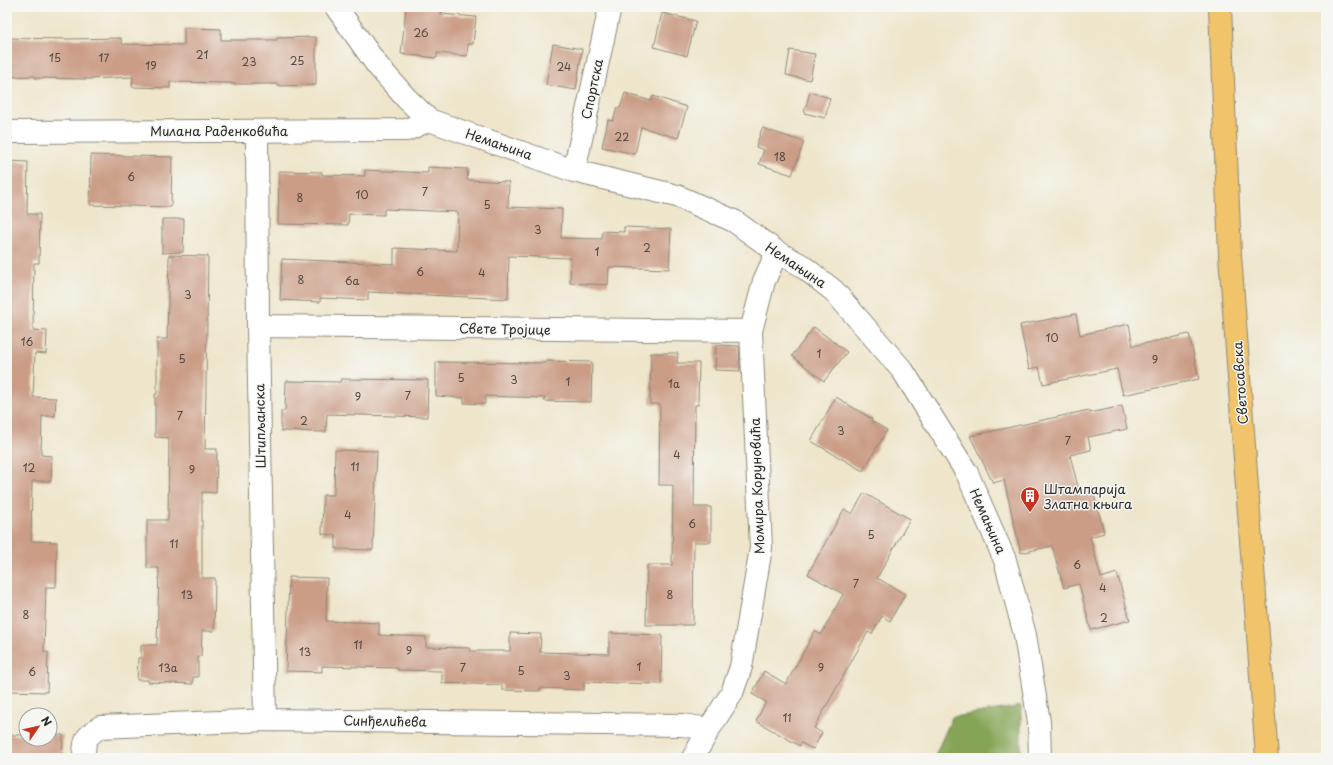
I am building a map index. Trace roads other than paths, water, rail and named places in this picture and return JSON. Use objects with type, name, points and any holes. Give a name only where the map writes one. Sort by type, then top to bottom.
[{"type":"main road","name":"Светосавска","points":[[1220,7],[1230,255],[1267,758]]},
{"type":"street","name":"Немањина","points":[[336,7],[377,65],[406,98],[429,120],[574,171],[677,196],[734,221],[777,252],[801,265],[834,291],[903,371],[967,473],[1005,560],[1024,635],[1039,722],[1040,758]]},
{"type":"street","name":"Спортска","points":[[574,171],[610,7]]},
{"type":"street","name":"Милана Раденковића","points":[[7,132],[257,132],[407,130],[429,120]]},
{"type":"street","name":"Штипљанска","points":[[257,132],[258,326],[265,720]]},
{"type":"street","name":"Момира Коруновића","points":[[693,758],[709,729],[732,693],[742,667],[761,548],[752,331],[764,281],[777,252]]},
{"type":"street","name":"Свете Тројице","points":[[258,326],[752,331]]},
{"type":"street","name":"Синђелићева","points":[[84,758],[84,743],[89,734],[100,727],[265,720],[682,725],[709,729]]},
{"type":"place","name":"Штампарија Златна књига","points":[[1030,513]]}]
